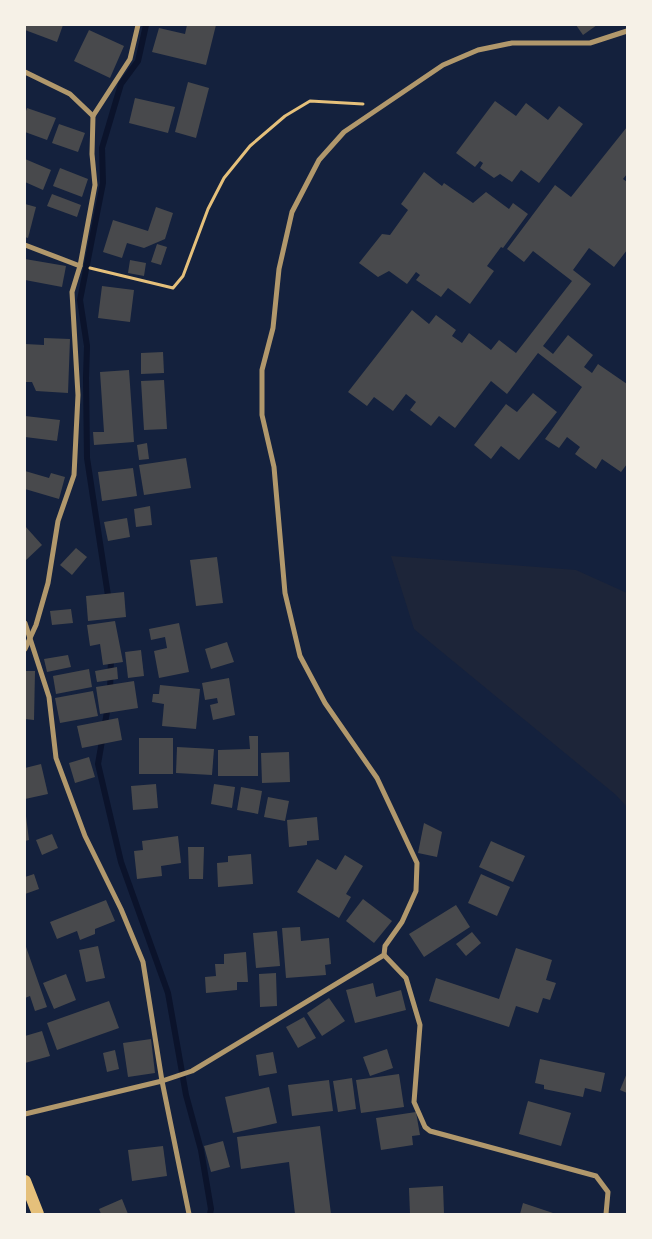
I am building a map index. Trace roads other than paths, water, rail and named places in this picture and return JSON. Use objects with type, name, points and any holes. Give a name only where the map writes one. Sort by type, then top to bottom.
[{"type":"main road","points":[[25,1181],[38,1214]]},
{"type":"street","points":[[25,649],[36,625],[48,583],[58,521],[74,475],[78,395],[72,292],[80,266],[94,185],[92,154],[93,116],[130,59],[138,25]]},
{"type":"street","points":[[384,955],[385,946],[402,922],[416,890],[416,863],[377,778],[325,704],[300,656],[285,593],[274,467],[262,415],[262,370],[273,328],[279,269],[292,212],[319,160],[344,132],[443,65],[478,50],[512,43],[590,43],[627,30]]},
{"type":"street","points":[[25,72],[70,94],[93,116]]},
{"type":"street","points":[[25,245],[80,266]]},
{"type":"street","points":[[25,623],[49,697],[56,758],[85,836],[121,908],[143,962],[162,1081],[189,1214]]},
{"type":"street","points":[[25,1114],[162,1081],[192,1070],[384,955]]},
{"type":"street","points":[[384,955],[406,978],[420,1025],[414,1102],[425,1127],[430,1131],[596,1176],[608,1192],[606,1214]]},
{"type":"waterway","points":[[109,602],[87,458],[87,346],[80,300],[103,183],[102,148],[121,84],[138,61],[146,25]]},
{"type":"waterway","points":[[110,692],[111,657]]},
{"type":"waterway","points":[[108,706],[98,764],[121,862],[168,993],[186,1095],[201,1150],[211,1209],[210,1214]]}]
